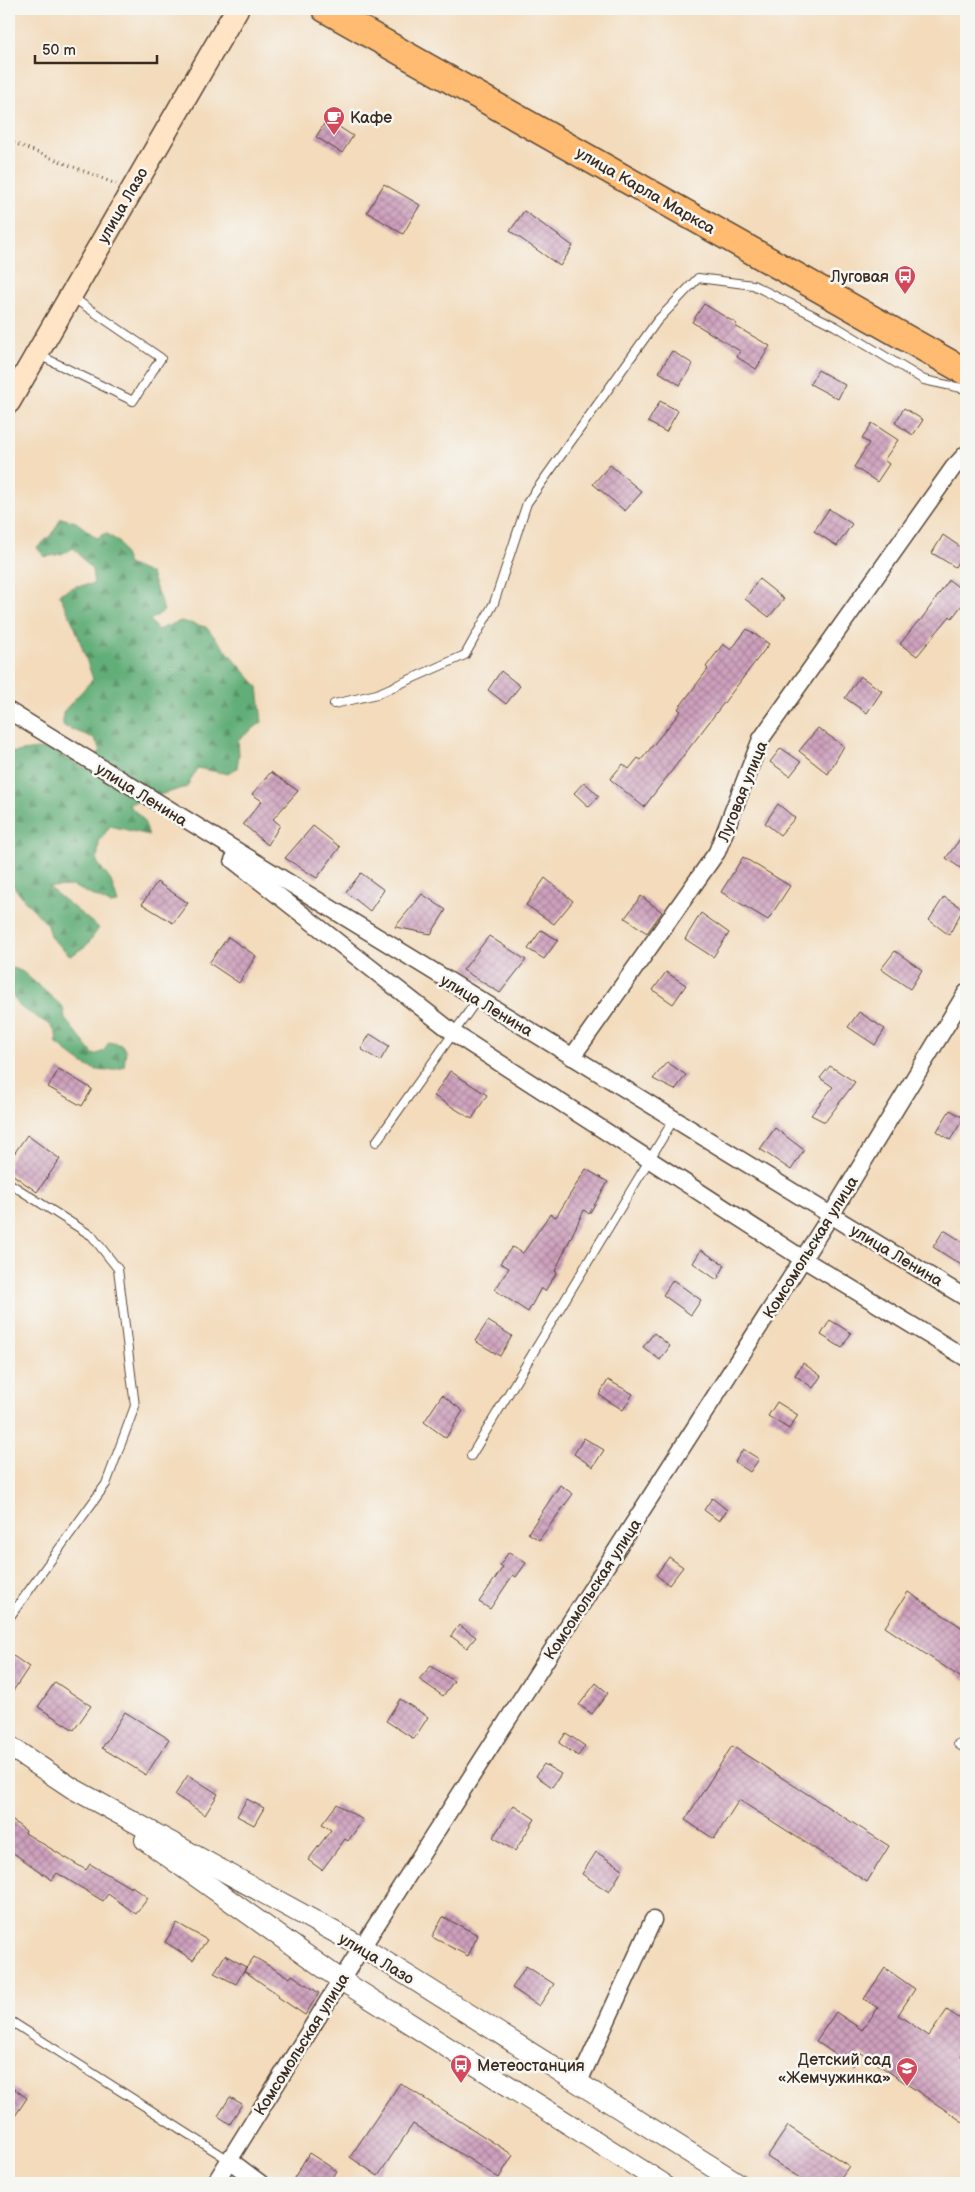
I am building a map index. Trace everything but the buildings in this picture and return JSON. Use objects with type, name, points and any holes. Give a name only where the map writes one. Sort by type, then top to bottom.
[{"type":"highway","name":"улица Карла Маркса","points":[[325,9],[966,372]]},
{"type":"main road","name":"улица Лазо","points":[[9,402],[35,353],[237,9]]},
{"type":"street","name":"Луговая улица","points":[[572,1057],[718,852],[762,739],[954,468],[966,454]]},
{"type":"street","name":"улица Ленина","points":[[9,711],[477,1000],[966,1298]]},
{"type":"street","points":[[169,811],[454,1034],[803,1259],[966,1358]]},
{"type":"street","name":"Комсомольская улица","points":[[215,2183],[340,1980],[831,1215],[966,993]]},
{"type":"street","name":"улица Лазо","points":[[9,1746],[72,1788],[362,1947],[738,2183]]},
{"type":"street","points":[[72,1788],[340,1980],[662,2183]]},
{"type":"street","points":[[578,2084],[653,1920]]},
{"type":"street","points":[[229,2160],[260,2183]]},
{"type":"lane","points":[[334,704],[378,694],[465,656],[494,603],[527,504],[657,321],[698,278],[753,284],[835,326],[924,380],[966,389]]},
{"type":"lane","points":[[35,353],[133,401],[161,358],[69,295]]},
{"type":"lane","points":[[376,1142],[477,1000]]},
{"type":"lane","points":[[471,1456],[674,1119]]},
{"type":"lane","points":[[9,1182],[92,1236],[118,1269],[135,1406],[106,1484],[9,1618]]},
{"type":"lane","points":[[958,1744],[966,1749]]},
{"type":"lane","points":[[9,2020],[229,2160]]},
{"type":"path","points":[[9,141],[131,190]]},
{"type":"green space","points":[[61,518],[76,522],[97,538],[106,533],[119,542],[128,564],[151,574],[164,611],[150,620],[157,630],[181,621],[206,627],[258,687],[262,722],[238,740],[237,768],[228,774],[197,768],[187,787],[128,804],[143,819],[149,835],[110,826],[99,842],[97,862],[111,881],[118,903],[110,904],[73,886],[48,887],[99,928],[87,945],[71,956],[51,938],[46,923],[20,895],[9,879],[9,753],[37,749],[54,751],[85,768],[101,750],[94,738],[63,726],[63,712],[93,679],[75,627],[59,594],[76,586],[94,584],[92,570],[74,548],[61,554],[45,557],[37,548],[53,533]]},
{"type":"green space","points":[[14,968],[23,972],[63,1007],[65,1019],[94,1055],[104,1051],[109,1042],[122,1045],[126,1051],[124,1066],[114,1070],[96,1070],[88,1067],[57,1044],[56,1033],[50,1025],[20,1007],[9,990],[9,970]]},
{"type":"place","name":"Кафе","points":[[334,136]]},
{"type":"place","name":"Луговая","points":[[905,295]]},
{"type":"place","name":"Метеостанция","points":[[461,2084]]},
{"type":"place","name":"Детский сад «Жемчужинка»","points":[[907,2087]]}]
